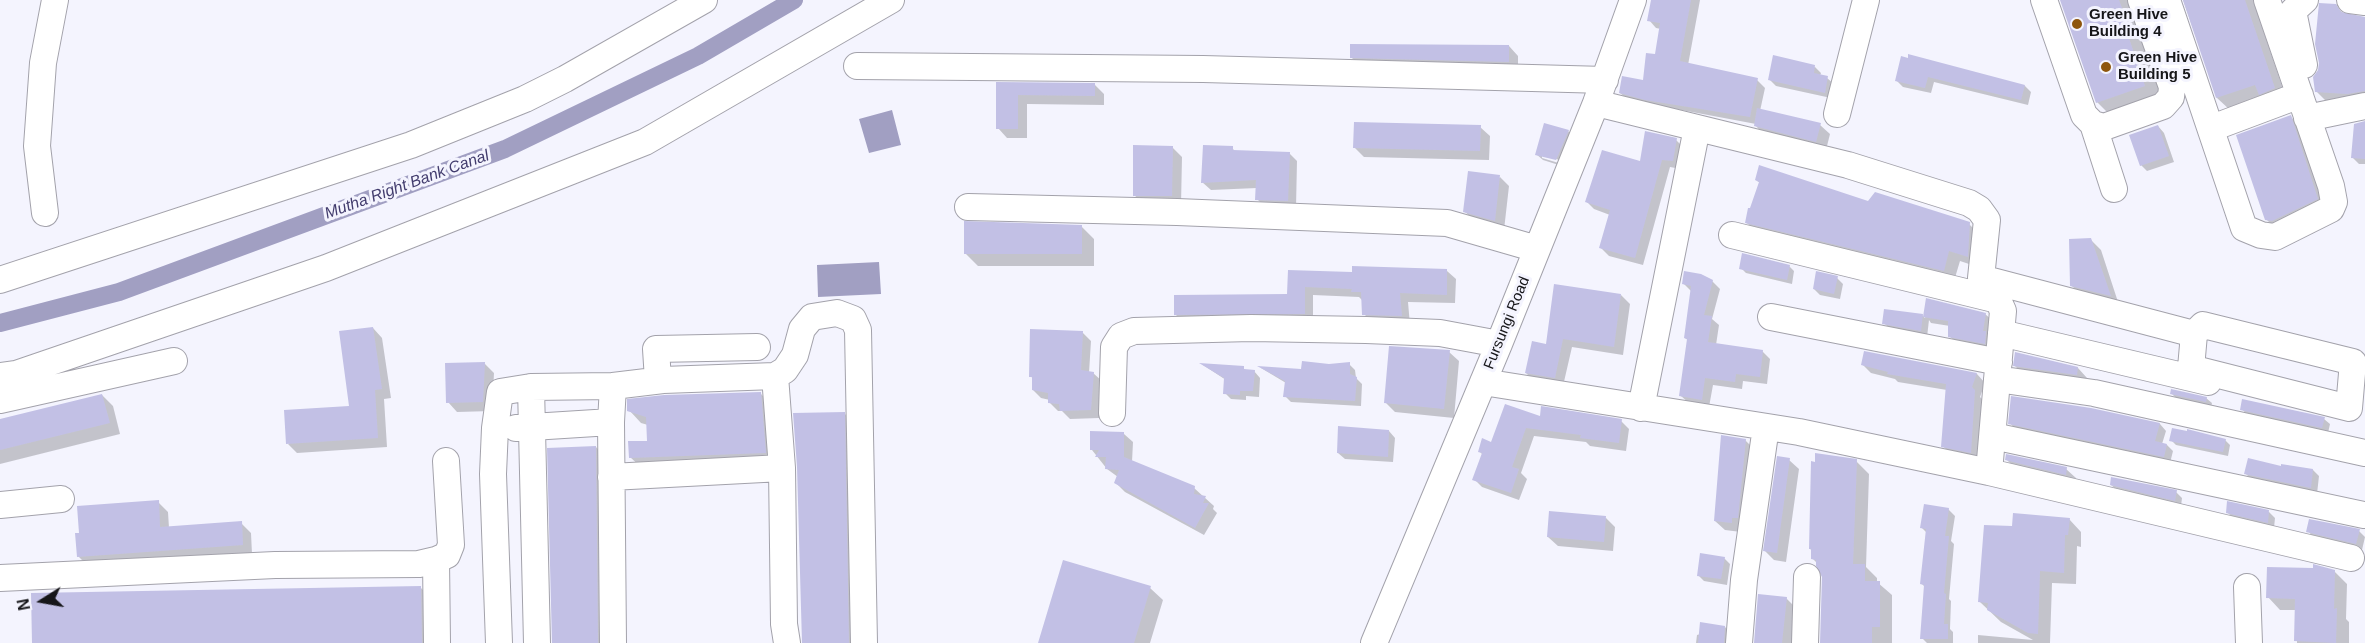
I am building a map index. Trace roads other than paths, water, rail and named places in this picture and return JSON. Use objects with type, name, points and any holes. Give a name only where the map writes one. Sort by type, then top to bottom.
[{"type":"street","points":[[45,213],[37,146],[43,63],[55,0]]},
{"type":"street","points":[[0,280],[411,145],[525,99],[565,79],[704,0]]},
{"type":"street","points":[[0,376],[16,374],[326,268],[645,142],[891,0]]},
{"type":"street","name":"Fursungi Road","points":[[1374,643],[1484,382],[1601,92],[1633,0]]},
{"type":"street","points":[[1837,114],[1866,0]]},
{"type":"street","points":[[2044,0],[2084,115],[2093,124],[2114,189]]},
{"type":"street","points":[[2093,124],[2104,127],[2163,106],[2171,97],[2172,87],[2141,0]]},
{"type":"street","points":[[2167,0],[2244,228],[2261,235],[2275,237],[2331,209],[2334,202],[2307,110],[2267,0]]},
{"type":"street","points":[[2306,0],[2293,11],[2307,110]]},
{"type":"street","points":[[2350,0],[2365,2]]},
{"type":"street","points":[[857,66],[1203,69],[1601,92],[1697,128],[1848,165],[1969,203],[1979,209],[1987,220],[1981,278],[2194,334]]},
{"type":"street","points":[[2211,128],[2307,110],[2365,106]]},
{"type":"street","points":[[1641,408],[1697,128]]},
{"type":"street","points":[[968,207],[1177,212],[1447,223],[1537,249]]},
{"type":"street","points":[[1732,235],[1998,300],[2003,311],[1989,472]]},
{"type":"street","points":[[499,643],[493,474],[495,428],[500,392],[531,387],[614,386],[658,380],[775,376],[785,370],[795,355],[802,329],[812,317],[837,313],[853,319],[858,330],[864,643]]},
{"type":"street","points":[[1771,317],[2094,393],[2365,453]]},
{"type":"street","points":[[2203,325],[2353,362],[2349,408],[2191,368],[2194,334],[2203,325]]},
{"type":"street","points":[[1112,413],[1114,348],[1121,336],[1134,331],[1251,328],[1366,330],[1440,333],[1499,344]]},
{"type":"street","points":[[2001,333],[2365,419]]},
{"type":"street","points":[[658,380],[656,349],[757,347]]},
{"type":"street","points":[[0,400],[174,361]]},
{"type":"street","points":[[775,376],[782,468],[784,624],[787,643]]},
{"type":"street","points":[[1484,382],[1766,427],[1989,472],[2351,558]]},
{"type":"street","points":[[613,643],[611,422],[614,386]]},
{"type":"street","points":[[531,387],[534,427],[537,643]]},
{"type":"street","points":[[495,428],[611,422]]},
{"type":"street","points":[[1739,643],[1744,580],[1766,427]]},
{"type":"street","points":[[1993,436],[2364,515]]},
{"type":"street","points":[[0,578],[275,565],[419,564],[436,560],[447,555],[451,545],[446,461]]},
{"type":"street","points":[[611,477],[782,468]]},
{"type":"street","points":[[0,505],[61,499]]},
{"type":"street","points":[[436,560],[437,643]]},
{"type":"street","points":[[1805,643],[1807,577]]},
{"type":"street","points":[[2247,587],[2249,643]]},
{"type":"water","points":[[892,110],[901,145],[869,153],[859,119]]},
{"type":"water","points":[[879,262],[881,294],[818,297],[817,265]]},
{"type":"waterway","name":"Mutha Right Bank Canal","points":[[0,323],[119,292],[505,149],[698,56],[794,0]]},
{"type":"place","name":"Green Hive Building 4","points":[[2077,24]]},
{"type":"place","name":"Green Hive Building 5","points":[[2106,67]]}]
